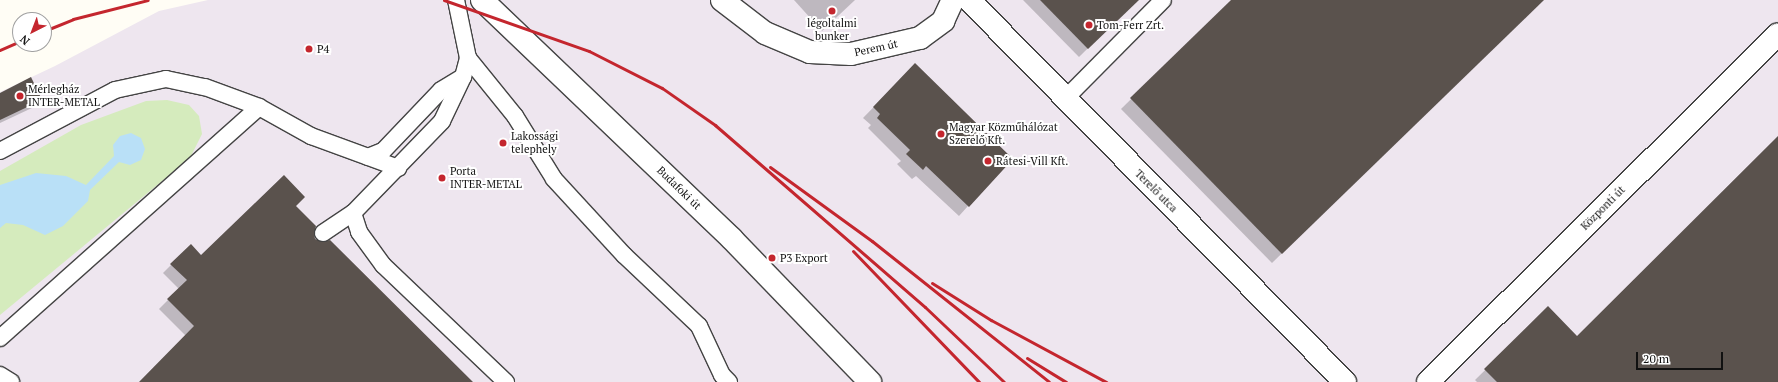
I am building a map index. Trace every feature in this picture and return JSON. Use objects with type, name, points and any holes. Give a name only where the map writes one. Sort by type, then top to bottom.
[{"type":"street","name":"Budafoki út","points":[[482,0],[732,239],[870,382]]},
{"type":"street","name":"Perem út","points":[[722,0],[765,33],[810,52],[851,54],[920,38],[943,20],[951,8],[953,0]]},
{"type":"street","name":"Terelő utca","points":[[968,0],[1345,382]]},
{"type":"street","name":"Központi út","points":[[1428,382],[1778,35]]},
{"type":"lane","points":[[323,233],[353,213],[442,121],[463,77],[468,58],[456,0]]},
{"type":"lane","points":[[1065,99],[1163,0]]},
{"type":"lane","points":[[468,58],[515,116],[554,179],[624,255],[699,326],[722,375],[729,382]]},
{"type":"lane","points":[[368,157],[383,151],[441,90],[463,77]]},
{"type":"lane","points":[[0,151],[115,90],[166,79],[205,87],[259,107],[311,136],[398,168]]},
{"type":"lane","points":[[0,338],[259,107]]},
{"type":"lane","points":[[353,213],[359,232],[384,265],[506,382]]},
{"type":"lane","points":[[0,375],[11,382]]},
{"type":"shaded area","points":[[208,0],[1778,0],[1778,382],[0,382],[0,92],[55,66],[159,11]]},
{"type":"green space","points":[[167,100],[189,105],[199,116],[202,134],[190,158],[0,315],[0,171],[81,125],[146,101]]},
{"type":"water","points":[[131,133],[141,138],[145,149],[141,160],[130,165],[119,162],[90,190],[88,201],[63,226],[45,235],[23,225],[6,223],[0,228],[0,185],[36,173],[66,176],[86,185],[114,156],[113,145],[120,136]]},
{"type":"building","name":"Tom-Ferr Zrt.","points":[[1040,0],[1139,0],[1088,49]]},
{"type":"building","points":[[1231,0],[1544,0],[1282,254],[1130,98]]},
{"type":"building","name":"Magyar Közműhálózat Szerelő Kft.","points":[[915,63],[1013,159],[969,207],[926,166],[923,170],[906,154],[910,150],[877,118],[880,114],[873,107]]},
{"type":"building","name":"Mérlegház INTER-METAL","points":[[31,77],[42,100],[0,120],[0,93]]},
{"type":"building","points":[[1778,136],[1778,382],[1497,382],[1484,369],[1548,306],[1577,336]]},
{"type":"building","points":[[284,175],[305,197],[296,206],[316,226],[314,233],[315,239],[323,242],[330,240],[473,382],[139,382],[194,326],[167,299],[187,280],[170,264],[191,244],[201,255]]},
{"type":"railway","points":[[52,28],[73,19],[148,0]]},
{"type":"railway","points":[[444,0],[589,51],[662,88],[715,125],[925,307],[1004,382]]},
{"type":"railway","points":[[0,50],[12,45]]},
{"type":"railway","points":[[770,167],[872,241],[1049,382]]},
{"type":"railway","points":[[853,251],[979,382]]},
{"type":"railway","points":[[932,283],[991,320],[1106,382]]},
{"type":"railway","points":[[1027,358],[1066,382]]},
{"type":"place","name":"légoltalmi bunker","points":[[832,11]]},
{"type":"place","name":"Tom-Ferr Zrt.","points":[[1089,25]]},
{"type":"place","name":"P4","points":[[309,49]]},
{"type":"place","name":"Mérlegház INTER-METAL","points":[[20,96]]},
{"type":"place","name":"Magyar Közműhálózat Szerelő Kft.","points":[[941,134]]},
{"type":"place","name":"Lakossági telephely","points":[[503,143]]},
{"type":"place","name":"Rátesi-Vill Kft.","points":[[988,161]]},
{"type":"place","name":"Porta INTER-METAL","points":[[442,178]]},
{"type":"place","name":"P3 Export","points":[[772,258]]}]
